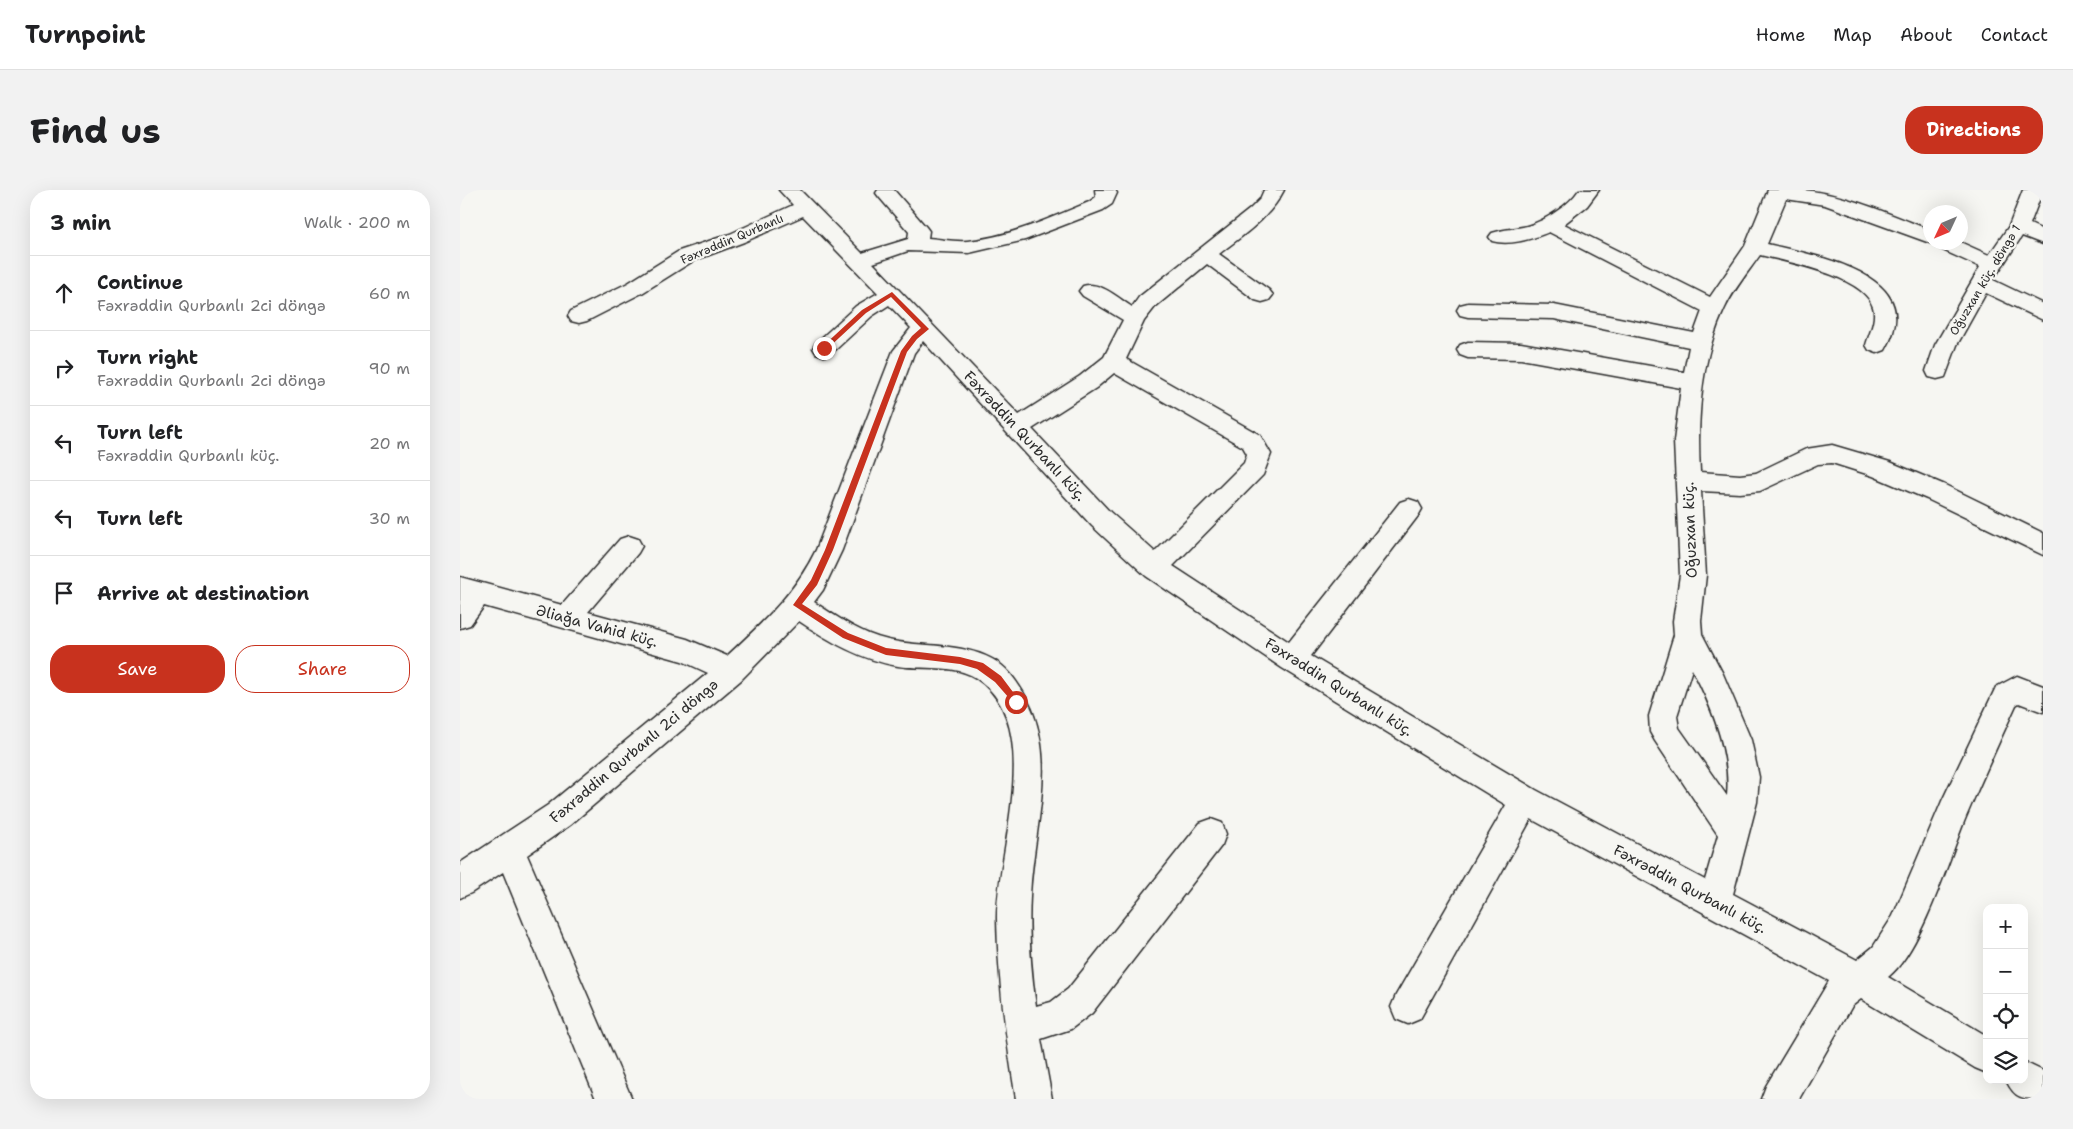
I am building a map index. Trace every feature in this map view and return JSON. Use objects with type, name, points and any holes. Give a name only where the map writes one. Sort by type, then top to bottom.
[{"type":"street","points":[[860,261],[896,247],[917,244],[950,248],[966,247],[1025,234],[1096,206],[1105,200],[1107,193],[1105,190]]},
{"type":"street","points":[[1018,427],[1088,382],[1113,362],[1135,318],[1147,302],[1257,213],[1268,202],[1274,190]]},
{"type":"street","points":[[1499,237],[1533,231],[1549,224],[1576,206],[1590,190]]},
{"type":"street","name":"Oğuzxan küç. döngə 1","points":[[1937,371],[1946,345],[1987,274],[2019,226],[2033,190]]},
{"type":"street","name":"Oğuzxan küç.","points":[[1715,903],[1742,802],[1744,777],[1736,740],[1709,674],[1688,635],[1687,621],[1694,575],[1686,441],[1693,382],[1701,342],[1714,308],[1755,247],[1779,191],[1830,195],[1864,211],[1923,234]]},
{"type":"street","points":[[886,193],[919,230],[917,244]]},
{"type":"street","name":"Fəxrəddin Qurbanlı küç.","points":[[797,198],[892,294],[1018,427],[1101,519],[1155,568],[1292,660],[1525,800],[1858,979],[1983,1054]]},
{"type":"street","name":"Fəxrəddin Qurbanlı","points":[[580,316],[635,288],[686,256],[737,238],[797,198]]},
{"type":"street","points":[[1549,224],[1714,308]]},
{"type":"street","points":[[2019,226],[2043,238]]},
{"type":"street","points":[[1755,247],[1849,274],[1864,283],[1881,297],[1885,309],[1877,345]]},
{"type":"street","points":[[1954,250],[2043,313]]},
{"type":"street","points":[[1206,254],[1262,295]]},
{"type":"street","points":[[1090,292],[1135,318]]},
{"type":"street","points":[[824,348],[864,311],[892,294]]},
{"type":"street","points":[[1468,310],[1554,312],[1701,342]]},
{"type":"street","name":"Fəxrəddin Qurbanlı 2ci döngə","points":[[460,882],[559,815],[731,670],[797,605],[814,582],[829,550],[904,351],[914,337],[925,329]]},
{"type":"street","points":[[1468,350],[1493,347],[1519,350],[1622,371],[1693,382]]},
{"type":"street","points":[[1113,362],[1252,441],[1259,454],[1254,468],[1155,568]]},
{"type":"street","points":[[1688,481],[1740,484],[1760,482],[1814,455],[1832,454],[1881,469],[1936,492],[2043,545]]},
{"type":"street","points":[[1292,660],[1409,509]]},
{"type":"street","points":[[567,618],[629,546]]},
{"type":"street","points":[[460,617],[469,591]]},
{"type":"street","name":"Əliağa Vahid küç.","points":[[469,591],[687,651],[731,670]]},
{"type":"street","points":[[797,605],[845,636],[886,652],[960,661],[980,666],[998,679],[1016,702],[1023,720],[1029,772],[1014,890],[1014,952],[1022,1027],[1034,1099]]},
{"type":"street","points":[[1688,635],[1663,716],[1665,732],[1734,832]]},
{"type":"street","points":[[1779,1099],[1840,994],[1885,959],[1905,928],[1953,811],[2006,696],[2017,689],[2043,699]]},
{"type":"street","points":[[1408,1007],[1525,800]]},
{"type":"street","points":[[1022,1027],[1059,1017],[1080,1001],[1211,834]]},
{"type":"street","points":[[509,849],[614,1099]]},
{"type":"street","points":[[2028,1083],[2043,1092]]},
{"type":"route","points":[[824,348],[847,324],[892,294],[925,329],[914,337],[904,351],[846,510],[814,582],[797,605],[845,636],[886,652],[960,661],[980,666],[998,679],[1016,702]]}]
